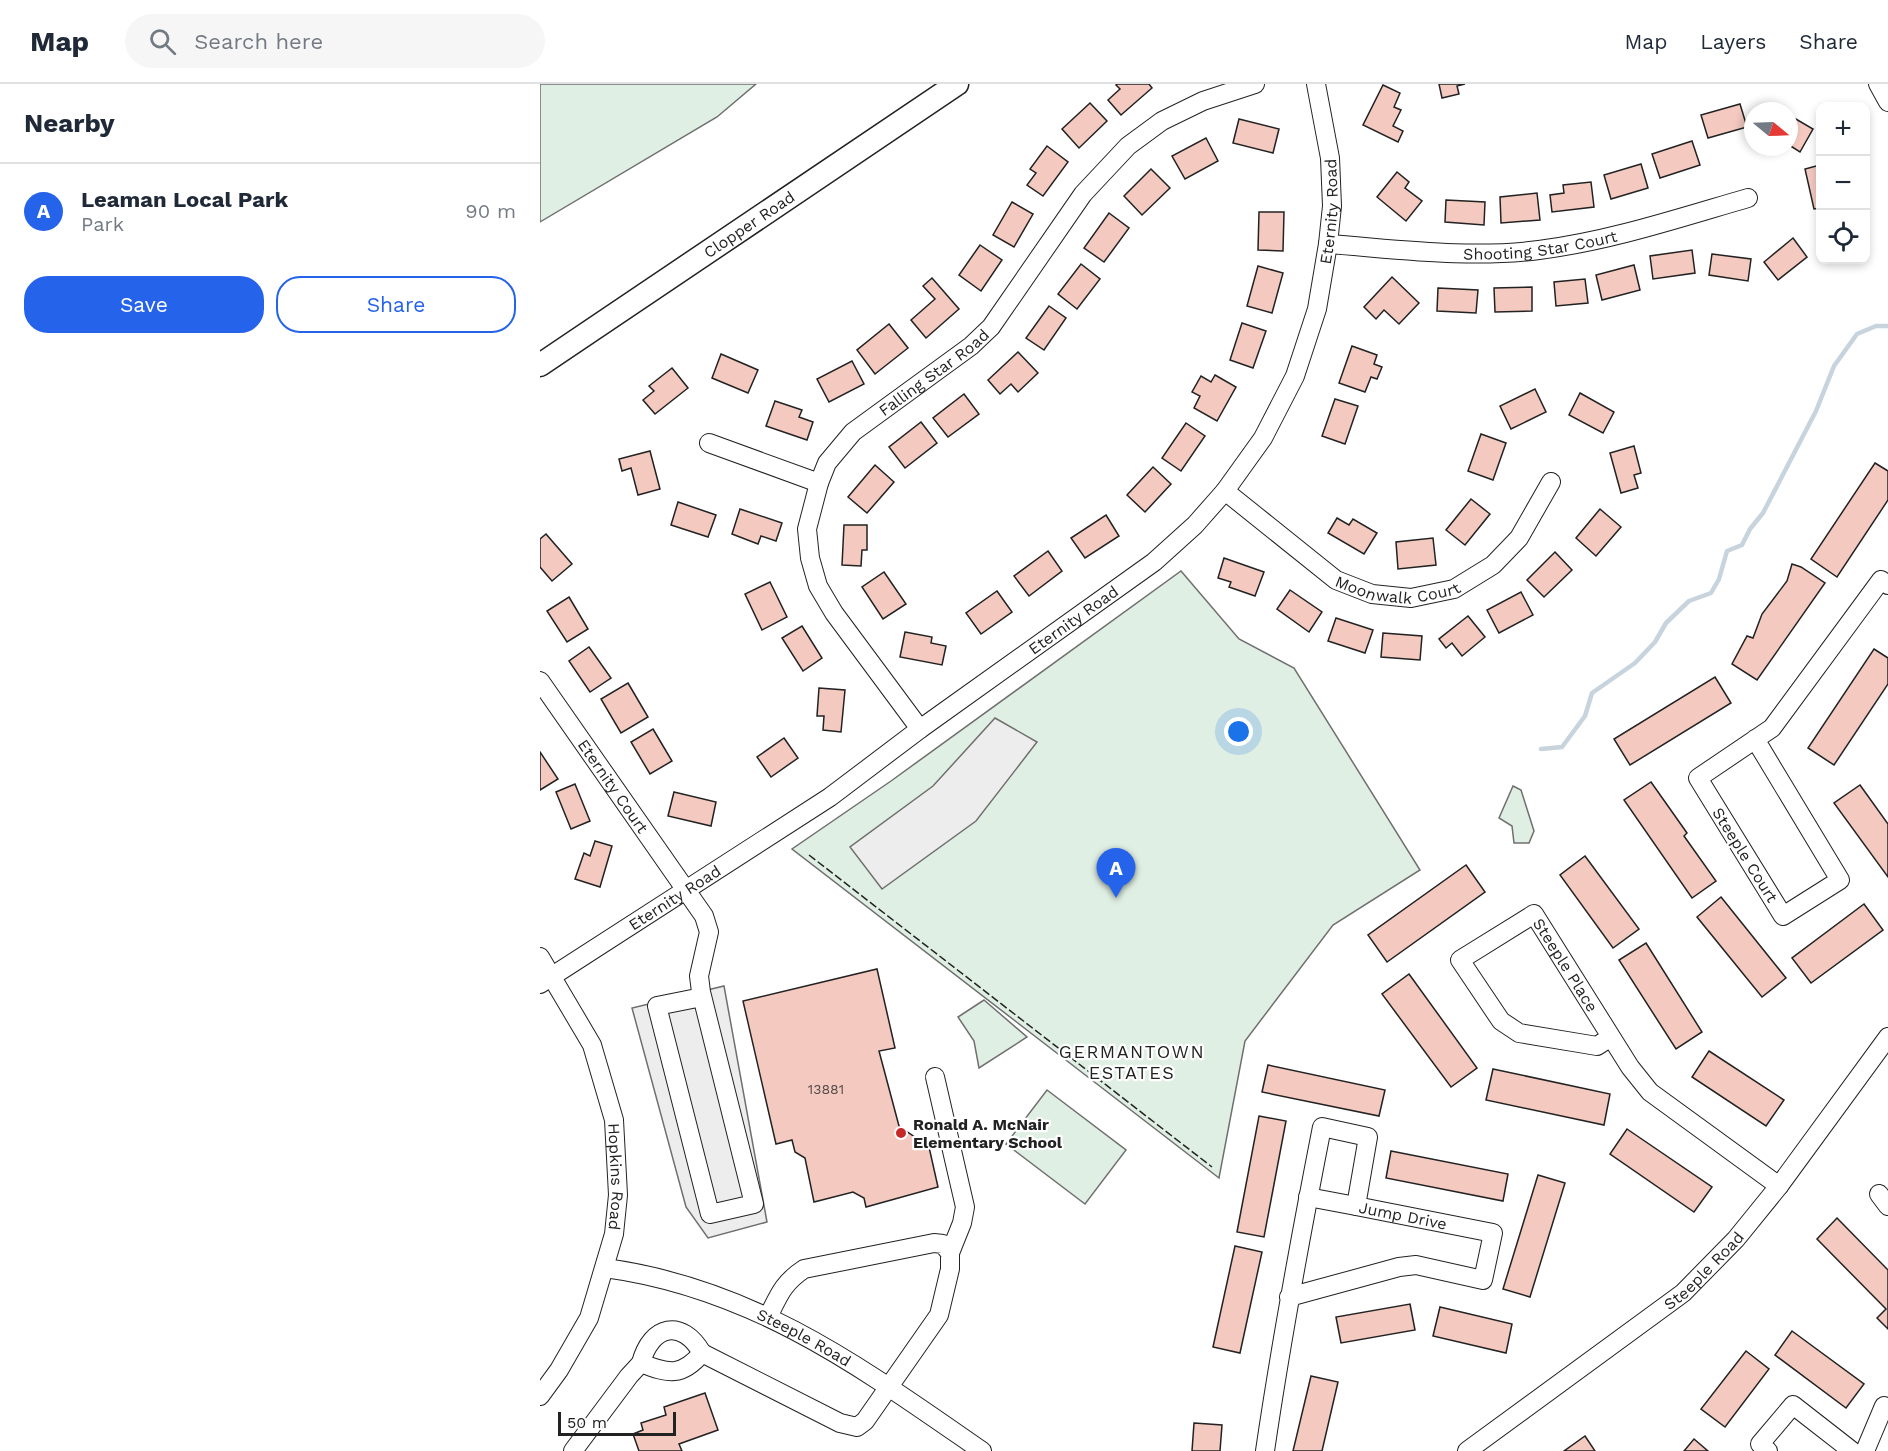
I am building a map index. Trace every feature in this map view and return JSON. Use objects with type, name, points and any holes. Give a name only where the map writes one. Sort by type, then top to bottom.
[{"type":"main road","name":"Clopper Road","points":[[540,366],[957,84]]},
{"type":"street","name":"Falling Star Road","points":[[920,729],[834,613],[818,586],[810,558],[807,530],[827,462],[853,432],[971,346],[991,327],[1083,194],[1128,146],[1162,121],[1203,101],[1255,84]]},
{"type":"street","name":"Eternity Road","points":[[546,980],[830,797],[920,729],[1154,562],[1195,525],[1225,491],[1263,438],[1295,376],[1317,309],[1332,206],[1330,158],[1316,84]]},
{"type":"street","name":"Shooting Star Court","points":[[1328,244],[1456,254],[1538,250],[1613,237],[1748,198]]},
{"type":"street","points":[[709,443],[819,483]]},
{"type":"street","name":"Moonwalk Court","points":[[1225,491],[1336,580],[1372,594],[1411,598],[1454,589],[1493,566],[1519,538],[1551,482]]},
{"type":"street","name":"Steeple Court","points":[[1755,740],[1840,880],[1783,916],[1698,778],[1772,728],[1886,578]]},
{"type":"street","name":"Eternity Court","points":[[540,681],[704,916],[709,932],[699,976],[702,997],[754,1204],[710,1214],[657,1006],[702,997]]},
{"type":"street","name":"Steeple Place","points":[[1611,1037],[1597,1046],[1519,1033],[1501,1021],[1460,960],[1534,914],[1630,1067],[1650,1092],[1779,1186]]},
{"type":"street","name":"Hopkins Road","points":[[540,957],[546,980],[592,1045],[614,1120],[618,1196],[614,1234],[589,1318],[559,1370],[540,1396]]},
{"type":"street","name":"Steeple Road","points":[[1476,1449],[1683,1293],[1736,1239],[1779,1186],[1888,1037]]},
{"type":"street","points":[[573,1451],[641,1363],[651,1338],[660,1332],[674,1330],[687,1334],[696,1342],[702,1353],[849,1427],[857,1427],[865,1421],[939,1315],[950,1269],[950,1253],[962,1223],[965,1207],[934,1077]]},
{"type":"street","name":"Jump Drive","points":[[1265,1451],[1289,1297],[1322,1126],[1368,1137],[1356,1206],[1492,1233],[1483,1280],[1416,1265],[1399,1267],[1289,1297]]},
{"type":"street","points":[[1308,1197],[1356,1206]]},
{"type":"street","points":[[768,1317],[782,1288],[790,1278],[804,1269],[934,1243],[943,1244],[950,1253]]},
{"type":"street","name":"Steeple Road","points":[[605,1268],[644,1273],[698,1288],[748,1307],[835,1352],[982,1451]]},
{"type":"street","points":[[641,1363],[671,1373],[687,1368],[702,1353]]},
{"type":"street","points":[[1768,1451],[1760,1444],[1793,1405],[1852,1451]]},
{"type":"street","points":[[1865,1451],[1884,1406]]},
{"type":"green space","points":[[540,84],[756,84],[717,117],[540,222]]},
{"type":"green space","points":[[1181,571],[1239,639],[1294,668],[1420,870],[1333,925],[1245,1041],[1219,1178],[792,849],[891,781]]},
{"type":"green space","points":[[1513,786],[1521,790],[1534,831],[1529,843],[1514,843],[1512,826],[1499,818]]},
{"type":"green space","points":[[984,1000],[1027,1037],[979,1068],[974,1041],[958,1017]]},
{"type":"green space","points":[[1047,1090],[1126,1150],[1085,1204],[1006,1144]]},
{"type":"shaded area","points":[[995,718],[1037,742],[976,821],[882,889],[850,847],[933,786]]},
{"type":"shaded area","points":[[724,986],[767,1222],[708,1238],[686,1207],[632,1008]]},
{"type":"building","points":[[1117,84],[1149,84],[1152,88],[1121,115],[1108,100],[1120,89]]},
{"type":"building","points":[[1439,84],[1465,84],[1457,86],[1459,94],[1442,98]]},
{"type":"building","points":[[1383,85],[1400,93],[1394,107],[1401,110],[1393,126],[1403,131],[1398,142],[1363,125]]},
{"type":"building","points":[[1090,103],[1107,121],[1079,148],[1062,129]]},
{"type":"building","points":[[1740,104],[1744,128],[1708,138],[1701,115]]},
{"type":"building","points":[[1239,119],[1279,129],[1273,153],[1233,143]]},
{"type":"building","points":[[1798,120],[1813,129],[1800,152],[1798,151]]},
{"type":"building","points":[[1206,138],[1218,161],[1185,179],[1172,156]]},
{"type":"building","points":[[1692,141],[1700,165],[1660,178],[1652,154]]},
{"type":"building","points":[[1047,146],[1068,162],[1043,196],[1027,185],[1036,173],[1030,169]]},
{"type":"building","points":[[1641,164],[1648,188],[1611,199],[1604,175]]},
{"type":"building","points":[[1816,166],[1816,209],[1814,209],[1805,169]]},
{"type":"building","points":[[1151,169],[1170,188],[1142,215],[1124,196]]},
{"type":"building","points":[[1397,172],[1409,182],[1405,188],[1422,201],[1406,221],[1377,197]]},
{"type":"building","points":[[1591,182],[1594,207],[1552,212],[1550,195],[1564,193],[1563,185]]},
{"type":"building","points":[[1537,193],[1540,220],[1501,223],[1500,197]]},
{"type":"building","points":[[1446,200],[1485,202],[1484,225],[1445,222]]},
{"type":"building","points":[[1012,202],[1033,214],[1014,247],[993,235]]},
{"type":"building","points":[[1259,212],[1284,212],[1283,251],[1258,250]]},
{"type":"building","points":[[1109,213],[1129,228],[1104,262],[1084,248]]},
{"type":"building","points":[[1793,238],[1807,257],[1778,280],[1764,262]]},
{"type":"building","points":[[980,245],[1002,260],[981,291],[959,275]]},
{"type":"building","points":[[1692,250],[1695,273],[1653,279],[1650,256]]},
{"type":"building","points":[[1712,254],[1751,259],[1748,281],[1709,275]]},
{"type":"building","points":[[1081,264],[1100,279],[1077,309],[1058,294]]},
{"type":"building","points":[[1634,265],[1640,290],[1602,300],[1596,275]]},
{"type":"building","points":[[1258,266],[1283,273],[1272,313],[1247,306]]},
{"type":"building","points":[[1392,277],[1419,303],[1399,324],[1384,310],[1376,319],[1364,307]]},
{"type":"building","points":[[932,278],[959,309],[926,338],[911,320],[935,299],[923,286]]},
{"type":"building","points":[[1585,279],[1588,303],[1556,306],[1554,282]]},
{"type":"building","points":[[1532,287],[1532,311],[1495,312],[1494,288]]},
{"type":"building","points":[[1438,288],[1478,290],[1476,313],[1437,311]]},
{"type":"building","points":[[1049,306],[1066,318],[1044,350],[1026,338]]},
{"type":"building","points":[[1242,323],[1266,331],[1253,368],[1230,360]]},
{"type":"building","points":[[889,324],[908,348],[875,374],[857,350]]},
{"type":"building","points":[[1352,346],[1377,355],[1374,364],[1382,367],[1377,379],[1371,377],[1365,392],[1339,383]]},
{"type":"building","points":[[1018,352],[1038,373],[1018,392],[1011,384],[1000,394],[988,380]]},
{"type":"building","points":[[721,354],[758,370],[748,393],[712,378]]},
{"type":"building","points":[[852,361],[864,384],[829,402],[817,379]]},
{"type":"building","points":[[672,368],[688,388],[655,414],[643,400],[654,391],[649,386]]},
{"type":"building","points":[[1215,375],[1236,387],[1217,421],[1194,408],[1200,396],[1192,392],[1201,376],[1211,382]]},
{"type":"building","points":[[1535,389],[1546,412],[1511,429],[1500,406]]},
{"type":"building","points":[[1580,393],[1614,412],[1603,433],[1569,415]]},
{"type":"building","points":[[964,394],[979,414],[948,437],[933,418]]},
{"type":"building","points":[[1335,399],[1358,406],[1345,444],[1322,436]]},
{"type":"building","points":[[775,401],[802,410],[799,417],[813,422],[807,440],[766,426]]},
{"type":"building","points":[[921,422],[937,443],[905,468],[889,447]]},
{"type":"building","points":[[1186,423],[1205,436],[1181,471],[1162,458]]},
{"type":"building","points":[[1481,434],[1506,443],[1493,480],[1468,471]]},
{"type":"building","points":[[1634,446],[1641,473],[1634,475],[1638,488],[1621,493],[1610,453]]},
{"type":"building","points":[[650,451],[660,489],[638,495],[631,468],[622,471],[619,459]]},
{"type":"building","points":[[1875,463],[1888,471],[1888,500],[1837,577],[1811,559]]},
{"type":"building","points":[[875,465],[894,482],[867,513],[848,497]]},
{"type":"building","points":[[1153,467],[1171,484],[1145,512],[1127,495]]},
{"type":"building","points":[[1471,499],[1490,514],[1465,545],[1446,530]]},
{"type":"building","points":[[678,502],[716,515],[708,537],[671,525]]},
{"type":"building","points":[[740,509],[782,523],[776,541],[761,536],[758,544],[732,534]]},
{"type":"building","points":[[1600,509],[1621,527],[1596,556],[1576,538]]},
{"type":"building","points":[[1106,515],[1119,536],[1085,558],[1071,538]]},
{"type":"building","points":[[1337,518],[1349,525],[1353,519],[1377,533],[1364,554],[1328,533]]},
{"type":"building","points":[[844,525],[867,525],[867,550],[862,550],[861,566],[842,565]]},
{"type":"building","points":[[546,534],[572,564],[552,581],[540,567],[540,539]]},
{"type":"building","points":[[1433,538],[1436,565],[1398,569],[1396,542]]},
{"type":"building","points":[[1048,551],[1062,571],[1029,596],[1014,576]]},
{"type":"building","points":[[1555,552],[1572,570],[1544,597],[1527,580]]},
{"type":"building","points":[[1224,558],[1264,572],[1255,596],[1229,587],[1231,582],[1218,578]]},
{"type":"building","points":[[1792,564],[1801,567],[1825,583],[1757,680],[1732,664],[1747,636],[1753,638],[1762,614],[1787,581]]},
{"type":"building","points":[[884,572],[906,604],[883,619],[862,587]]},
{"type":"building","points":[[770,582],[787,617],[762,630],[745,594]]},
{"type":"building","points":[[1290,590],[1322,612],[1309,632],[1277,609]]},
{"type":"building","points":[[997,591],[1012,612],[981,634],[966,613]]},
{"type":"building","points":[[1521,592],[1533,615],[1499,633],[1487,610]]},
{"type":"building","points":[[569,597],[588,629],[567,642],[547,611]]},
{"type":"building","points":[[1468,616],[1485,637],[1462,656],[1452,643],[1446,648],[1439,639]]},
{"type":"building","points":[[1336,618],[1373,630],[1365,653],[1328,641]]},
{"type":"building","points":[[802,626],[822,658],[803,671],[782,638]]},
{"type":"building","points":[[905,632],[932,637],[931,643],[946,646],[942,665],[900,657]]},
{"type":"building","points":[[1383,633],[1422,636],[1420,660],[1381,657]]},
{"type":"building","points":[[589,647],[611,678],[590,692],[569,661]]},
{"type":"building","points":[[1874,649],[1888,658],[1888,684],[1834,765],[1808,748]]},
{"type":"building","points":[[1715,677],[1731,703],[1630,765],[1614,739]]},
{"type":"building","points":[[628,683],[648,717],[621,733],[601,699]]},
{"type":"building","points":[[819,688],[845,690],[841,732],[823,730],[824,716],[817,716]]},
{"type":"building","points":[[653,729],[672,761],[650,774],[631,742]]},
{"type":"building","points":[[784,738],[798,758],[771,777],[757,757]]},
{"type":"building","points":[[540,752],[558,779],[540,790]]},
{"type":"building","points":[[1651,782],[1687,833],[1684,836],[1716,881],[1692,898],[1624,800]]},
{"type":"building","points":[[575,784],[590,821],[571,829],[556,792]]},
{"type":"building","points":[[1860,785],[1888,824],[1888,877],[1834,803]]},
{"type":"building","points":[[674,792],[716,802],[711,826],[668,816]]},
{"type":"building","points":[[595,841],[612,846],[600,887],[575,879],[584,853],[590,856]]},
{"type":"building","points":[[1585,856],[1639,929],[1613,948],[1560,875]]},
{"type":"building","points":[[1466,865],[1485,892],[1387,962],[1368,935]]},
{"type":"building","points":[[1721,897],[1786,978],[1762,997],[1697,917]]},
{"type":"building","points":[[1864,904],[1883,930],[1811,983],[1792,958]]},
{"type":"building","points":[[1646,943],[1702,1032],[1676,1049],[1619,960]]},
{"type":"building","name":"Ronald A. McNair Elementary School","points":[[877,969],[895,1048],[879,1051],[899,1126],[929,1147],[938,1187],[866,1207],[864,1198],[853,1192],[814,1202],[805,1158],[795,1152],[792,1140],[776,1144],[743,1001]]},
{"type":"building","points":[[1409,974],[1477,1068],[1451,1087],[1382,994]]},
{"type":"building","points":[[1709,1051],[1784,1100],[1766,1126],[1692,1077]]},
{"type":"building","points":[[1268,1065],[1385,1090],[1379,1116],[1262,1092]]},
{"type":"building","points":[[1493,1069],[1610,1094],[1604,1125],[1486,1100]]},
{"type":"building","points":[[1259,1116],[1286,1121],[1264,1237],[1237,1232]]},
{"type":"building","points":[[1627,1129],[1712,1187],[1694,1212],[1610,1154]]},
{"type":"building","points":[[1391,1151],[1508,1174],[1503,1201],[1386,1178]]},
{"type":"building","points":[[1538,1175],[1565,1183],[1530,1297],[1503,1289]]},
{"type":"building","points":[[1837,1218],[1888,1270],[1888,1329],[1877,1318],[1886,1309],[1817,1239]]},
{"type":"building","points":[[1235,1246],[1262,1252],[1240,1353],[1213,1347]]},
{"type":"building","points":[[1410,1304],[1415,1330],[1341,1343],[1336,1317]]},
{"type":"building","points":[[1440,1307],[1512,1324],[1506,1353],[1433,1336]]},
{"type":"building","points":[[1792,1331],[1864,1384],[1846,1408],[1775,1355]]},
{"type":"building","points":[[1746,1351],[1769,1369],[1725,1427],[1701,1409]]},
{"type":"building","points":[[1311,1376],[1338,1382],[1322,1451],[1293,1451]]},
{"type":"building","points":[[705,1393],[718,1430],[679,1444],[682,1451],[639,1451],[633,1434],[643,1430],[641,1423],[666,1415],[664,1407]]},
{"type":"building","points":[[1194,1423],[1222,1425],[1220,1451],[1192,1451]]},
{"type":"building","points":[[1585,1436],[1595,1451],[1564,1451]]},
{"type":"building","points":[[1694,1439],[1708,1451],[1684,1451]]},
{"type":"waterway","points":[[1541,749],[1562,747],[1585,716],[1592,693],[1635,663],[1655,642],[1666,623],[1689,601],[1711,593],[1719,579],[1727,551],[1742,545],[1750,529],[1763,513],[1816,411],[1834,366],[1857,334],[1876,326],[1888,326]]},
{"type":"fence","points":[[809,855],[1212,1167]]},
{"type":"place","name":"Leaman Local Park","points":[[1116,898]]},
{"type":"place","name":"Ronald A. McNair Elementary School","points":[[901,1133]]},
{"type":"district","name":"GERMANTOWN ESTATES","points":[[1132,1061]]}]
